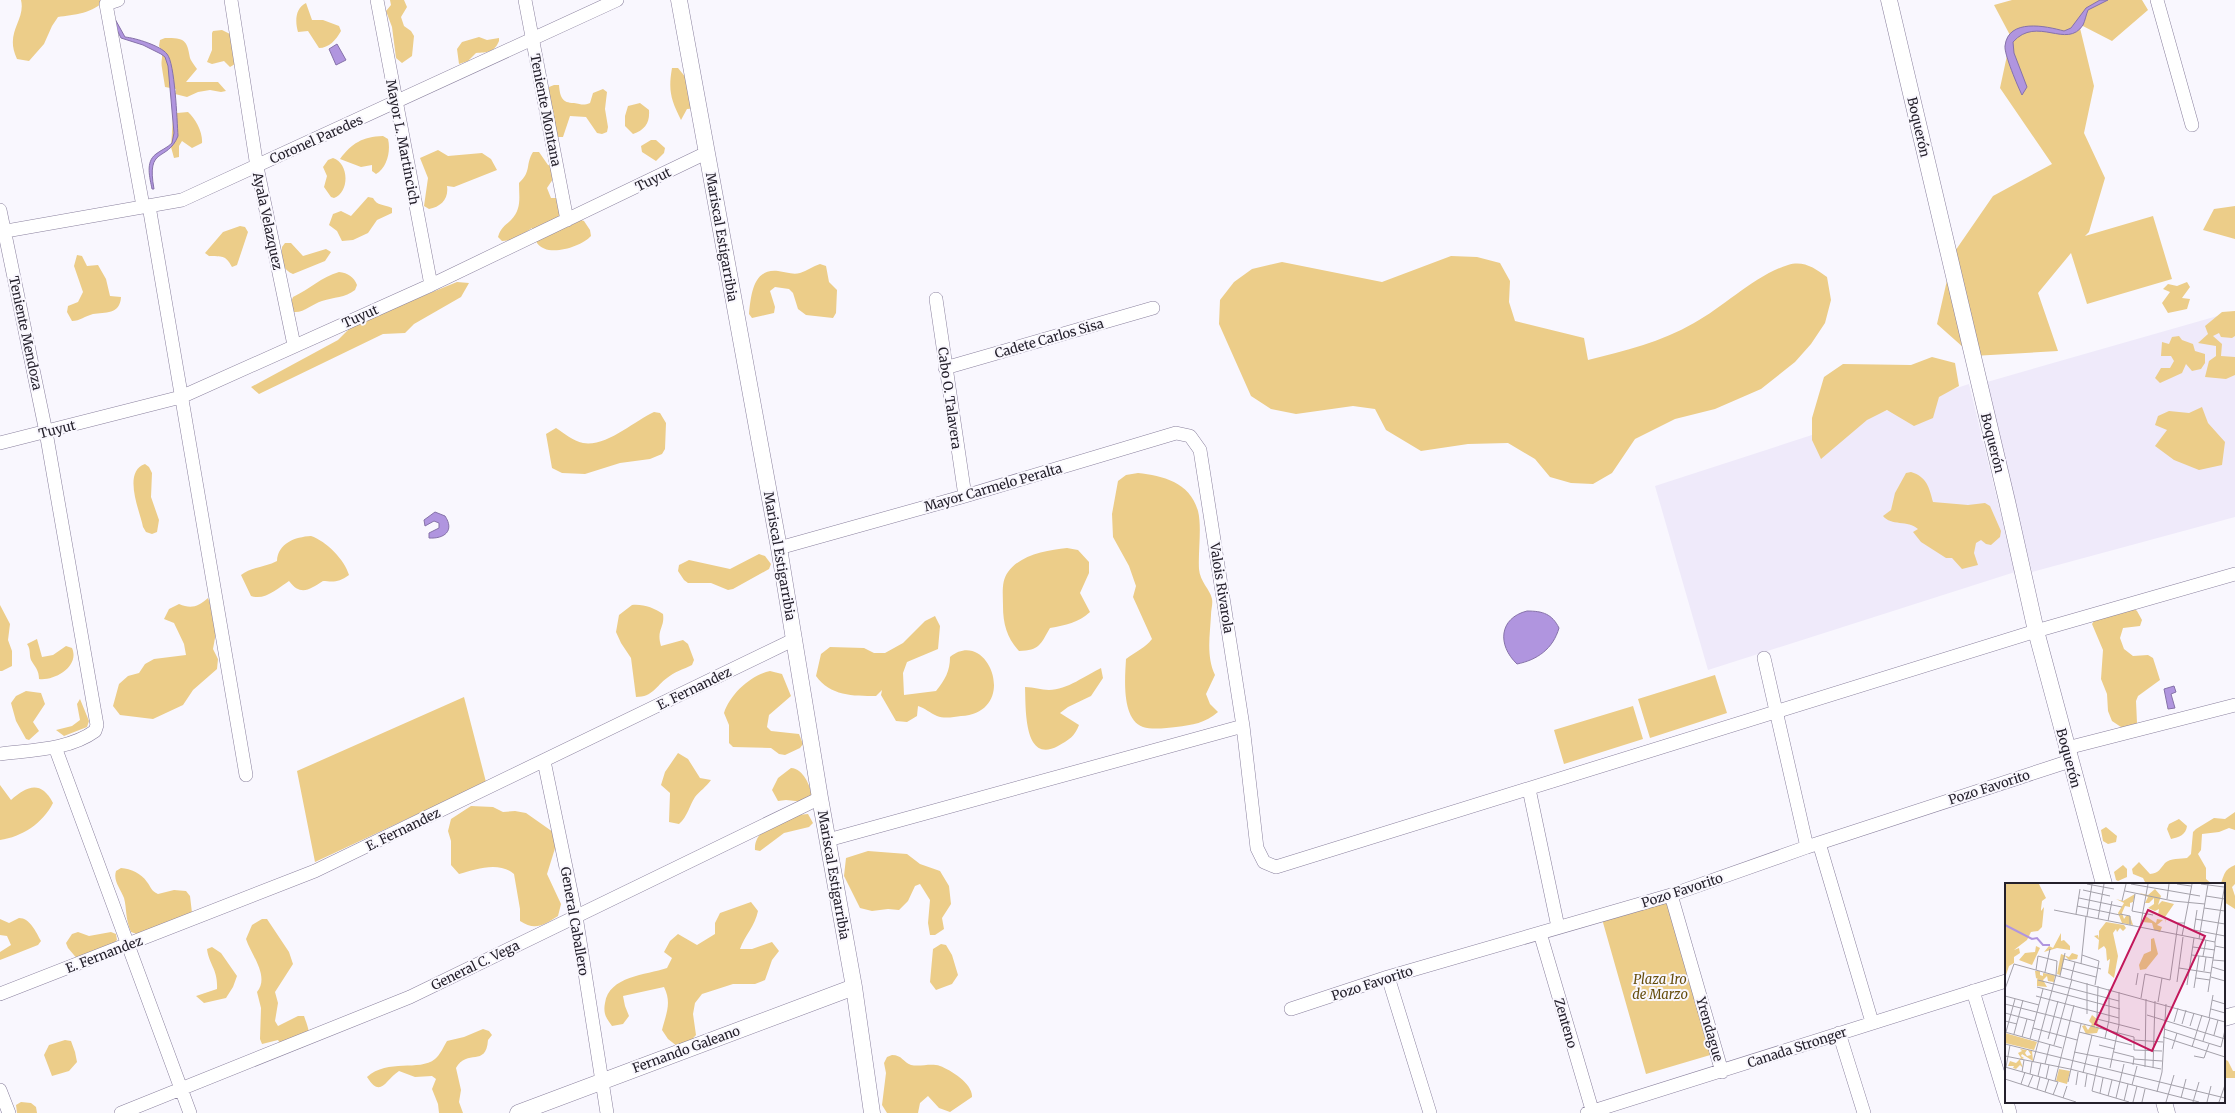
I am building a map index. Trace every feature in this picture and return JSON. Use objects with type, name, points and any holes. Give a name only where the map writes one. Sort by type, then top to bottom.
[{"type":"street","points":[[118,0],[106,4],[146,206],[181,397],[246,775]]},
{"type":"street","name":"Ayala Velazquez","points":[[231,0],[257,166],[294,345]]},
{"type":"street","name":"Mayor L. Martincich","points":[[377,0],[395,104],[431,285]]},
{"type":"street","name":"Teniente Montana","points":[[525,0],[567,220]]},
{"type":"street","name":"Coronel Paredes","points":[[2,232],[182,200],[395,104],[617,0]]},
{"type":"street","name":"Mariscal Estigarribia","points":[[679,0],[795,640],[820,798],[854,987],[872,1113]]},
{"type":"street","points":[[2157,0],[2192,125]]},
{"type":"street","name":"Boquerón","points":[[1893,1],[2036,631],[2068,755],[2104,883]]},
{"type":"street","name":"Tuyut","points":[[0,443],[181,397],[294,345],[431,285],[706,153]]},
{"type":"street","name":"Teniente Mendoza","points":[[0,210],[2,232],[46,432],[97,725],[96,731],[90,735],[54,747],[0,754]]},
{"type":"street","name":"Cabo O. Talavera","points":[[936,299],[964,496]]},
{"type":"street","name":"Cadete Carlos Sisa","points":[[945,368],[1153,308]]},
{"type":"street","name":"Mayor Carmelo Peralta","points":[[779,548],[964,496],[1176,433],[1190,436],[1200,450]]},
{"type":"street","name":"Valois Rivarola","points":[[1200,450],[1244,726],[1257,848],[1264,862],[1276,867],[1776,713],[2036,631],[2235,574]]},
{"type":"street","name":"E. Fernandez","points":[[0,994],[127,946],[315,871],[795,640]]},
{"type":"street","points":[[1764,658],[1776,713],[1813,845],[1872,1022]]},
{"type":"street","name":"Pozo Favorito","points":[[1291,1009],[1388,977],[1671,895],[2068,755],[2235,705]]},
{"type":"street","points":[[828,840],[1244,726]]},
{"type":"street","points":[[54,747],[190,1113]]},
{"type":"street","name":"General Caballero","points":[[544,761],[576,916],[607,1113]]},
{"type":"street","points":[[1529,789],[1558,927]]},
{"type":"street","name":"General C. Vega","points":[[121,1113],[410,997],[820,798]]},
{"type":"street","name":"Yrendague","points":[[1671,895],[1722,1072]]},
{"type":"street","name":"Zenteno","points":[[1540,932],[1591,1113]]},
{"type":"street","points":[[1388,977],[1430,1113]]},
{"type":"street","name":"Canada Stronger","points":[[1591,1113],[1722,1072],[1872,1022],[2005,981]]},
{"type":"street","name":"Fernando Galeano","points":[[518,1113],[854,987]]},
{"type":"street","points":[[1973,992],[2005,1098]]},
{"type":"street","points":[[2225,1018],[2235,1015]]},
{"type":"street","points":[[1839,1033],[1864,1113]]},
{"type":"street","points":[[0,1090],[9,1113]]},
{"type":"street","points":[[2007,1103],[2010,1113]]},
{"type":"street","points":[[2164,1103],[2167,1113]]},
{"type":"shaded area","points":[[2100,0],[2108,0],[2088,10],[2083,25],[2076,32],[2060,34],[2032,31],[2022,35],[2013,42],[2014,53],[2027,87],[2022,95],[2005,50],[2008,37],[2013,31],[2029,26],[2048,27],[2064,31],[2071,28],[2086,8]]},
{"type":"shaded area","points":[[115,19],[125,37],[148,43],[159,48],[167,54],[170,59],[175,92],[178,136],[173,144],[155,160],[152,175],[154,189],[152,189],[149,175],[150,161],[156,154],[172,143],[174,133],[168,66],[165,57],[161,54],[143,45],[121,38],[114,24]]},
{"type":"shaded area","points":[[337,44],[346,60],[336,65],[329,49]]},
{"type":"shaded area","points":[[2235,311],[2235,517],[2032,572],[1987,391],[1987,382]]},
{"type":"shaded area","points":[[1969,384],[2015,572],[1708,670],[1655,486]]},
{"type":"shaded area","points":[[435,512],[445,516],[449,526],[446,533],[443,535],[429,538],[429,533],[439,528],[439,523],[434,521],[425,526],[424,520]]},
{"type":"shaded area","points":[[1527,611],[1538,612],[1550,616],[1559,628],[1553,642],[1548,648],[1531,660],[1517,664],[1506,649],[1504,633],[1506,626],[1511,620]]},
{"type":"shaded area","points":[[2174,686],[2176,692],[2171,694],[2175,708],[2168,709],[2164,689]]},
{"type":"green space","points":[[21,0],[104,0],[89,11],[58,17],[44,44],[29,61],[17,59],[14,50],[13,41],[21,14]]},
{"type":"green space","points":[[390,0],[404,0],[407,7],[401,17],[404,26],[411,31],[414,36],[412,56],[402,63],[396,58],[392,27],[386,11],[391,5]]},
{"type":"green space","points":[[2012,0],[2142,0],[2148,10],[2112,41],[2079,24],[2094,86],[2084,133],[2105,178],[2089,232],[2085,236],[2153,216],[2172,279],[2087,304],[2071,253],[2038,293],[2058,351],[1973,356],[1937,324],[1953,254],[1993,196],[2052,164],[2000,88],[2011,37],[1994,5]]},
{"type":"green space","points":[[306,3],[312,20],[323,20],[339,26],[341,31],[332,43],[326,47],[319,48],[308,31],[298,32],[296,24],[298,12],[302,5]]},
{"type":"green space","points":[[222,30],[230,34],[235,64],[230,67],[224,61],[212,64],[207,62],[212,50],[212,33],[213,31]]},
{"type":"green space","points":[[479,37],[487,40],[499,38],[499,41],[492,50],[476,53],[468,61],[459,64],[457,49],[462,42]]},
{"type":"green space","points":[[165,38],[184,41],[188,47],[191,59],[197,69],[186,82],[218,82],[226,91],[221,92],[210,90],[198,92],[187,97],[175,94],[176,89],[165,87],[162,53],[159,46],[160,40]]},
{"type":"green space","points":[[672,68],[678,68],[687,79],[698,108],[687,109],[681,120],[671,95],[670,83]]},
{"type":"green space","points":[[559,85],[562,98],[570,103],[590,103],[593,93],[603,89],[607,92],[605,109],[608,127],[607,132],[602,134],[597,133],[586,117],[570,116],[563,137],[558,137],[549,99],[549,87]]},
{"type":"green space","points":[[640,103],[649,110],[649,119],[644,128],[633,134],[625,126],[625,116],[628,106]]},
{"type":"green space","points":[[188,112],[194,118],[198,126],[202,143],[192,148],[182,141],[179,146],[179,157],[174,158],[171,147],[173,117],[177,113]]},
{"type":"green space","points":[[383,136],[388,139],[389,149],[383,168],[376,174],[372,171],[372,165],[361,167],[340,159],[353,145],[363,139]]},
{"type":"green space","points":[[651,140],[656,140],[665,148],[664,153],[656,161],[642,152],[641,146]]},
{"type":"green space","points":[[438,150],[448,156],[482,153],[491,159],[497,170],[454,187],[447,186],[447,195],[443,202],[429,209],[424,206],[428,178],[420,158]]},
{"type":"green space","points":[[533,152],[539,152],[548,165],[553,166],[553,179],[547,188],[551,198],[557,198],[578,219],[584,221],[590,230],[591,236],[580,244],[564,249],[548,250],[537,243],[532,228],[514,240],[502,241],[498,237],[502,229],[517,212],[519,203],[519,183],[526,175],[529,161]]},
{"type":"green space","points":[[333,158],[342,166],[345,171],[346,178],[343,190],[334,198],[331,197],[324,187],[327,176],[323,167],[328,160]]},
{"type":"green space","points":[[368,197],[373,198],[379,204],[392,208],[392,213],[377,220],[368,233],[353,240],[342,241],[337,231],[329,225],[333,214],[341,211],[351,216]]},
{"type":"green space","points":[[2235,206],[2235,239],[2203,230],[2214,209]]},
{"type":"green space","points":[[240,226],[245,227],[248,232],[237,265],[232,267],[225,258],[220,256],[209,256],[205,253],[223,232]]},
{"type":"green space","points":[[285,243],[291,243],[303,256],[326,249],[331,252],[325,261],[293,274],[286,269],[283,263],[282,247]]},
{"type":"green space","points":[[77,255],[82,256],[87,266],[98,265],[106,279],[110,296],[121,297],[120,303],[115,310],[111,312],[93,314],[72,321],[67,312],[68,306],[78,302],[83,292],[74,266]]},
{"type":"green space","points":[[1451,256],[1477,257],[1500,263],[1510,281],[1509,302],[1515,321],[1584,338],[1588,360],[1616,353],[1669,336],[1705,316],[1764,276],[1788,265],[1804,264],[1827,277],[1831,300],[1825,323],[1811,344],[1795,362],[1761,389],[1715,409],[1675,419],[1635,439],[1612,473],[1593,484],[1571,483],[1550,477],[1535,459],[1508,443],[1468,444],[1421,451],[1386,430],[1375,409],[1353,406],[1296,414],[1271,409],[1251,396],[1219,324],[1220,300],[1234,282],[1252,269],[1282,262],[1382,282]]},
{"type":"green space","points":[[820,264],[826,266],[829,282],[837,290],[836,313],[833,318],[806,315],[798,309],[793,293],[789,289],[775,287],[770,291],[775,307],[774,313],[752,318],[749,314],[752,291],[758,278],[763,274],[770,271],[778,271],[797,274]]},
{"type":"green space","points":[[339,272],[348,274],[356,282],[357,285],[355,290],[347,295],[318,302],[305,310],[294,312],[291,302],[293,297],[321,280]]},
{"type":"green space","points":[[457,282],[469,283],[461,297],[414,324],[405,333],[383,334],[259,394],[251,387],[338,340],[354,324]]},
{"type":"green space","points":[[2187,282],[2190,287],[2182,298],[2190,299],[2187,309],[2168,313],[2162,303],[2170,292],[2163,289],[2168,284],[2177,286]]},
{"type":"green space","points":[[2235,311],[2235,336],[2232,338],[2221,337],[2219,333],[2213,336],[2222,344],[2221,356],[2235,357],[2235,375],[2226,379],[2205,377],[2209,361],[2216,356],[2216,346],[2198,343],[2208,334],[2205,326],[2222,312]]},
{"type":"green space","points":[[2179,336],[2182,340],[2193,344],[2195,351],[2205,354],[2205,363],[2201,369],[2192,371],[2186,364],[2182,373],[2160,383],[2155,378],[2161,368],[2170,368],[2174,361],[2171,356],[2161,356],[2162,342],[2169,344],[2172,337]]},
{"type":"green space","points":[[1932,357],[1955,363],[1959,386],[1939,397],[1933,418],[1914,426],[1887,410],[1867,420],[1821,459],[1812,440],[1812,418],[1824,377],[1843,364],[1911,365]]},
{"type":"green space","points":[[2202,407],[2208,423],[2225,442],[2222,465],[2199,470],[2174,460],[2155,446],[2167,430],[2155,425],[2158,416],[2169,411],[2189,413]]},
{"type":"green space","points":[[654,412],[660,413],[666,423],[665,449],[662,454],[650,459],[620,463],[585,474],[562,473],[552,468],[546,434],[556,428],[576,441],[592,443],[611,437]]},
{"type":"green space","points":[[145,464],[149,467],[152,473],[151,497],[159,520],[157,532],[152,534],[146,532],[143,527],[136,502],[133,483],[138,468]]},
{"type":"green space","points":[[1911,472],[1924,480],[1933,502],[1968,505],[1985,503],[1990,506],[2001,531],[2000,537],[1991,545],[1986,544],[1981,540],[1976,543],[1974,553],[1978,565],[1962,569],[1952,558],[1946,558],[1921,542],[1913,532],[1918,529],[1914,526],[1890,521],[1883,516],[1891,510],[1895,493],[1906,473]]},
{"type":"green space","points":[[1138,473],[1157,476],[1174,482],[1182,487],[1189,493],[1198,511],[1200,524],[1199,569],[1201,578],[1211,595],[1212,601],[1209,638],[1210,660],[1215,675],[1206,694],[1210,704],[1218,712],[1208,719],[1193,724],[1160,728],[1143,727],[1136,723],[1131,716],[1128,707],[1125,686],[1126,659],[1152,639],[1133,597],[1136,586],[1129,566],[1113,537],[1112,514],[1118,481],[1126,475]]},
{"type":"green space","points":[[311,536],[323,542],[339,557],[349,575],[337,581],[323,581],[306,590],[298,589],[289,581],[276,590],[261,597],[251,596],[241,575],[249,570],[277,561],[280,550],[288,542]]},
{"type":"green space","points":[[1067,548],[1078,550],[1089,562],[1089,573],[1080,593],[1090,612],[1067,625],[1050,628],[1039,646],[1019,651],[1011,641],[1006,630],[1003,613],[1004,580],[1008,572],[1019,561],[1034,554]]},
{"type":"green space","points":[[759,554],[765,556],[771,564],[769,569],[733,589],[728,590],[711,583],[688,583],[678,571],[679,565],[689,560],[730,569]]},
{"type":"green space","points":[[208,598],[217,627],[213,649],[218,659],[217,669],[193,690],[183,705],[153,719],[120,715],[113,706],[119,684],[128,676],[139,673],[145,664],[154,659],[186,655],[184,644],[174,623],[164,619],[169,609],[179,604],[191,607],[198,605]]},
{"type":"green space","points":[[0,605],[10,624],[8,640],[12,651],[12,666],[2,671],[0,671]]},
{"type":"green space","points":[[632,605],[649,607],[663,614],[663,623],[659,636],[661,646],[683,640],[688,644],[694,660],[692,665],[676,672],[650,693],[642,697],[636,697],[631,658],[616,632],[619,615]]},
{"type":"green space","points":[[2132,607],[2137,611],[2142,620],[2140,626],[2123,628],[2120,638],[2124,649],[2133,656],[2148,655],[2153,658],[2160,680],[2138,696],[2136,701],[2137,723],[2132,728],[2121,727],[2112,721],[2108,711],[2107,694],[2101,679],[2103,650],[2092,624],[2095,619]]},
{"type":"green space","points":[[935,616],[940,626],[938,649],[907,662],[903,673],[904,695],[936,691],[946,675],[950,657],[964,650],[976,653],[986,661],[992,673],[994,687],[990,701],[979,711],[949,718],[937,716],[918,706],[917,716],[907,722],[896,721],[881,695],[882,690],[876,696],[843,694],[828,688],[816,676],[821,654],[830,647],[864,648],[874,653],[885,653],[903,643],[925,621]]},
{"type":"green space","points":[[37,639],[42,657],[53,655],[66,646],[72,648],[74,655],[72,661],[69,666],[59,675],[52,678],[39,679],[38,671],[31,660],[27,644]]},
{"type":"green space","points":[[1101,668],[1103,678],[1091,696],[1068,707],[1060,713],[1079,725],[1073,735],[1058,746],[1047,750],[1038,747],[1032,741],[1029,731],[1025,687],[1046,690],[1063,688]]},
{"type":"green space","points":[[770,671],[782,674],[791,696],[769,715],[767,727],[771,731],[799,734],[803,744],[800,748],[785,755],[779,754],[771,748],[733,747],[729,743],[729,725],[724,713],[727,706],[742,686],[763,673]]},
{"type":"green space","points":[[1715,675],[1727,713],[1650,738],[1638,699]]},
{"type":"green space","points":[[26,691],[41,693],[45,704],[33,722],[39,731],[29,740],[26,739],[16,721],[11,703],[16,696]]},
{"type":"green space","points":[[464,697],[486,782],[315,862],[297,771]]},
{"type":"green space","points":[[80,699],[89,721],[87,727],[64,736],[56,730],[72,726],[80,720],[77,704]]},
{"type":"green space","points":[[1633,706],[1643,739],[1564,764],[1554,730]]},
{"type":"green space","points":[[678,753],[688,759],[700,778],[711,780],[695,797],[684,818],[679,824],[669,822],[670,793],[661,785],[665,772]]},
{"type":"green space","points":[[791,768],[796,769],[803,774],[810,787],[813,796],[805,802],[786,800],[778,801],[772,790],[778,778]]},
{"type":"green space","points":[[0,785],[11,800],[23,791],[39,788],[44,791],[53,803],[44,817],[31,828],[16,836],[0,840]]},
{"type":"green space","points":[[471,806],[493,807],[503,812],[515,811],[526,813],[553,832],[557,842],[547,874],[561,904],[558,916],[539,926],[530,926],[525,924],[520,921],[520,909],[514,874],[501,868],[487,867],[459,874],[451,865],[451,841],[448,831],[451,819]]},
{"type":"green space","points":[[2235,812],[2235,830],[2229,828],[2219,832],[2202,834],[2201,850],[2198,854],[2206,868],[2206,879],[2211,883],[2146,883],[2143,878],[2133,874],[2132,869],[2139,862],[2150,874],[2157,872],[2167,861],[2187,858],[2191,854],[2193,832],[2214,818],[2225,819]]},
{"type":"green space","points":[[808,814],[813,823],[809,827],[784,833],[760,851],[755,850],[756,842],[766,829],[782,820]]},
{"type":"green space","points":[[2179,819],[2187,826],[2185,832],[2182,835],[2171,839],[2167,829],[2169,824]]},
{"type":"green space","points":[[2106,827],[2117,836],[2116,842],[2108,844],[2103,841],[2101,830]]},
{"type":"green space","points":[[868,851],[907,854],[920,864],[940,871],[949,886],[951,904],[942,918],[944,929],[935,935],[930,935],[928,923],[930,900],[920,884],[915,886],[908,901],[899,910],[888,909],[872,911],[860,908],[844,876],[846,858]]},
{"type":"green space","points":[[2123,865],[2127,869],[2127,877],[2118,881],[2116,880],[2114,872]]},
{"type":"green space","points":[[2235,865],[2235,884],[2232,887],[2235,896],[2235,909],[2225,903],[2225,883],[2221,883],[2224,874]]},
{"type":"green space","points":[[121,868],[132,870],[139,874],[145,879],[152,890],[158,894],[174,890],[186,891],[190,896],[192,913],[137,934],[131,932],[124,898],[115,878],[116,871]]},
{"type":"green space","name":"Plaza 1ro de Marzo","points":[[1673,899],[1717,1053],[1646,1074],[1602,919]]},
{"type":"green space","points":[[751,902],[758,911],[757,916],[740,949],[752,949],[772,942],[779,951],[772,960],[765,980],[755,984],[733,984],[702,994],[695,1003],[693,1014],[696,1035],[688,1044],[677,1046],[668,1039],[662,1030],[668,1003],[668,998],[664,987],[623,996],[629,1016],[623,1024],[612,1026],[608,1020],[604,1007],[608,994],[613,987],[630,978],[667,968],[672,958],[664,952],[670,941],[678,934],[697,945],[715,934],[715,923],[720,913]]},
{"type":"green space","points":[[19,918],[26,920],[29,923],[41,941],[38,945],[0,960],[0,952],[11,945],[7,936],[0,935],[0,919],[9,923]]},
{"type":"green space","points":[[262,919],[267,919],[289,952],[293,964],[275,992],[278,1003],[275,1021],[278,1026],[298,1016],[304,1016],[309,1032],[310,1038],[306,1046],[285,1052],[278,1040],[262,1044],[260,1039],[261,1008],[257,992],[260,986],[261,972],[246,939],[252,925]]},
{"type":"green space","points":[[78,932],[89,936],[111,932],[116,934],[117,940],[113,944],[79,961],[68,948],[66,943],[72,934]]},
{"type":"green space","points":[[941,944],[946,945],[952,955],[958,975],[952,984],[936,990],[930,982],[933,949]]},
{"type":"green space","points":[[212,947],[221,953],[237,976],[233,987],[226,998],[204,1003],[196,996],[217,989],[215,972],[207,949]]},
{"type":"green space","points":[[483,1029],[489,1031],[492,1035],[488,1040],[487,1048],[484,1053],[480,1056],[465,1059],[460,1062],[456,1068],[461,1090],[459,1102],[463,1113],[439,1113],[438,1104],[432,1089],[436,1079],[432,1076],[415,1077],[399,1071],[380,1087],[376,1087],[367,1077],[375,1071],[384,1068],[428,1063],[437,1057],[447,1041],[464,1037]]},
{"type":"green space","points":[[65,1040],[71,1041],[77,1062],[69,1071],[52,1076],[44,1055],[49,1045]]},
{"type":"green space","points":[[892,1055],[900,1057],[911,1065],[933,1065],[945,1068],[955,1074],[969,1087],[972,1097],[950,1112],[939,1108],[928,1096],[920,1103],[918,1113],[887,1113],[882,1105],[886,1073],[884,1063],[887,1057]]},
{"type":"green space","points":[[2225,1060],[2228,1061],[2233,1071],[2235,1071],[2235,1078],[2225,1078]]},
{"type":"green space","points":[[21,1102],[31,1103],[36,1107],[37,1113],[17,1113],[16,1105]]}]
